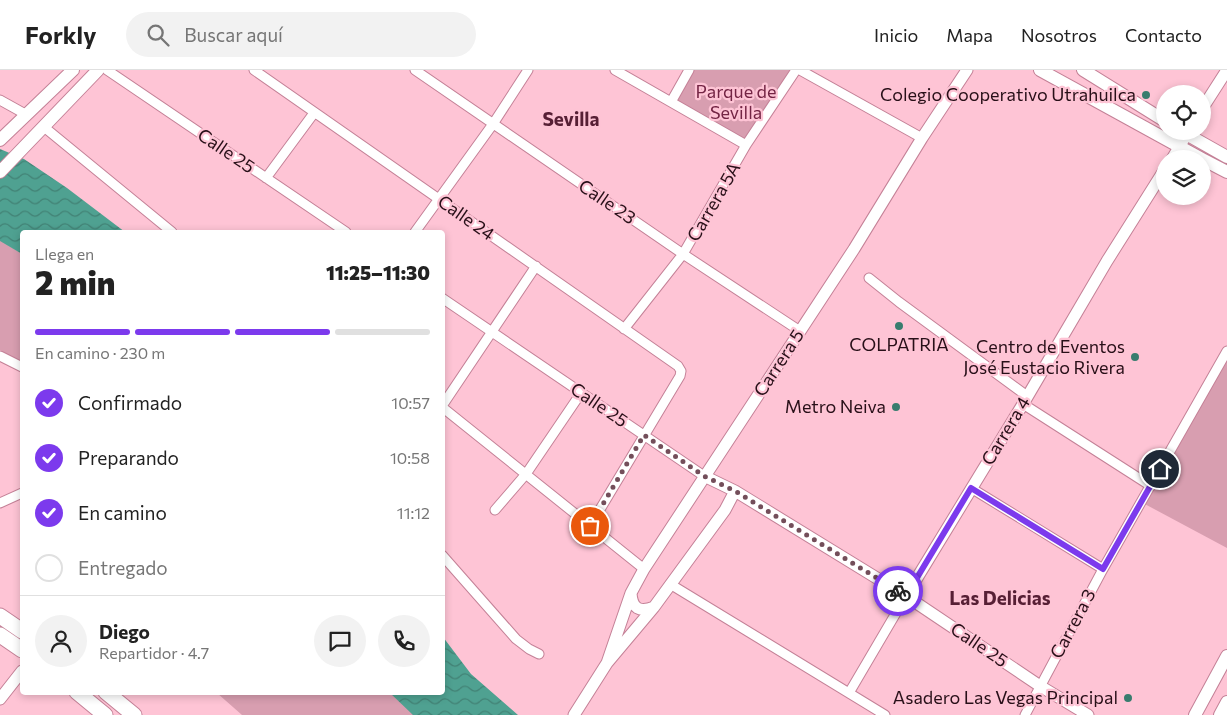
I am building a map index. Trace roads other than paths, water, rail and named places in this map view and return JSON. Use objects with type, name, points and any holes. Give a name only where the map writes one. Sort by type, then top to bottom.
[{"type":"main road","points":[[3,137],[73,70]]},
{"type":"main road","points":[[0,172],[98,70]]},
{"type":"main road","points":[[1040,70],[1186,150]]},
{"type":"main road","points":[[1083,70],[1156,115]]},
{"type":"main road","points":[[1199,140],[1227,157]]},
{"type":"main road","points":[[1211,164],[1227,172]]},
{"type":"main road","points":[[0,616],[20,630]]},
{"type":"main road","points":[[0,635],[20,649]]},
{"type":"main road","points":[[1195,715],[1227,656]]},
{"type":"main road","points":[[81,695],[106,715]]},
{"type":"main road","points":[[110,695],[134,715]]},
{"type":"main road","points":[[1220,715],[1227,702]]},
{"type":"street","name":"Calle 25","points":[[107,70],[343,230]]},
{"type":"street","name":"Calle 24","points":[[254,70],[678,366],[681,372],[680,376],[644,435]]},
{"type":"street","name":"Calle 23","points":[[415,70],[683,254],[800,331]]},
{"type":"street","points":[[416,230],[493,124],[528,70]]},
{"type":"street","points":[[615,70],[746,146]]},
{"type":"street","points":[[670,102],[689,70]]},
{"type":"street","name":"Carrera 5A","points":[[624,328],[683,254],[746,146],[796,70]]},
{"type":"street","points":[[800,70],[922,138]]},
{"type":"street","name":"Carrera 5","points":[[607,663],[631,593],[644,568],[854,249],[966,70]]},
{"type":"street","points":[[1211,96],[1227,70]]},
{"type":"street","points":[[0,100],[27,115]]},
{"type":"street","points":[[266,178],[314,113]]},
{"type":"street","points":[[44,127],[170,230]]},
{"type":"street","points":[[1178,150],[1183,140]]},
{"type":"street","name":"Carrera 4","points":[[849,693],[1106,261],[1156,184]]},
{"type":"street","points":[[446,392],[492,332],[536,266]]},
{"type":"street","points":[[869,278],[1025,400],[1151,486]]},
{"type":"street","name":"Calle 25","points":[[445,300],[704,476],[735,491],[906,596],[1040,686],[1088,715]]},
{"type":"street","name":"Carrera 3","points":[[1025,715],[1103,569],[1227,351]]},
{"type":"street","points":[[0,356],[20,366]]},
{"type":"street","points":[[495,510],[526,474],[581,393]]},
{"type":"street","points":[[445,408],[644,568]]},
{"type":"street","points":[[590,526],[644,435]]},
{"type":"street","points":[[971,488],[1103,569]]},
{"type":"street","name":"Carrera 5","points":[[574,715],[607,663],[654,607],[724,510],[735,491]]},
{"type":"street","points":[[0,503],[20,494]]},
{"type":"street","points":[[445,559],[516,639],[539,654]]},
{"type":"street","points":[[670,584],[885,715]]},
{"type":"street","points":[[631,593],[632,602],[637,608],[646,610],[654,607]]},
{"type":"street","points":[[0,699],[20,674]]},
{"type":"water","points":[[0,149],[24,159],[67,188],[122,230],[20,230],[20,253],[0,241]]},
{"type":"water","points":[[445,640],[471,674],[518,715],[413,715],[392,695],[445,695]]},
{"type":"place","name":"Colegio Cooperativo Utrahuilca","points":[[1146,95]]},
{"type":"place","name":"COLPATRIA","points":[[899,326]]},
{"type":"place","name":"Centro de Eventos José Eustacio Rivera","points":[[1135,357]]},
{"type":"place","name":"Metro Neiva","points":[[896,407]]},
{"type":"place","name":"Asadero Las Vegas Principal","points":[[1128,698]]},
{"type":"district","name":"Sevilla","points":[[571,119]]},
{"type":"district","name":"Las Delicias","points":[[1000,598]]},
{"type":"park label","name":"Parque de Sevilla","points":[[736,102]]}]
